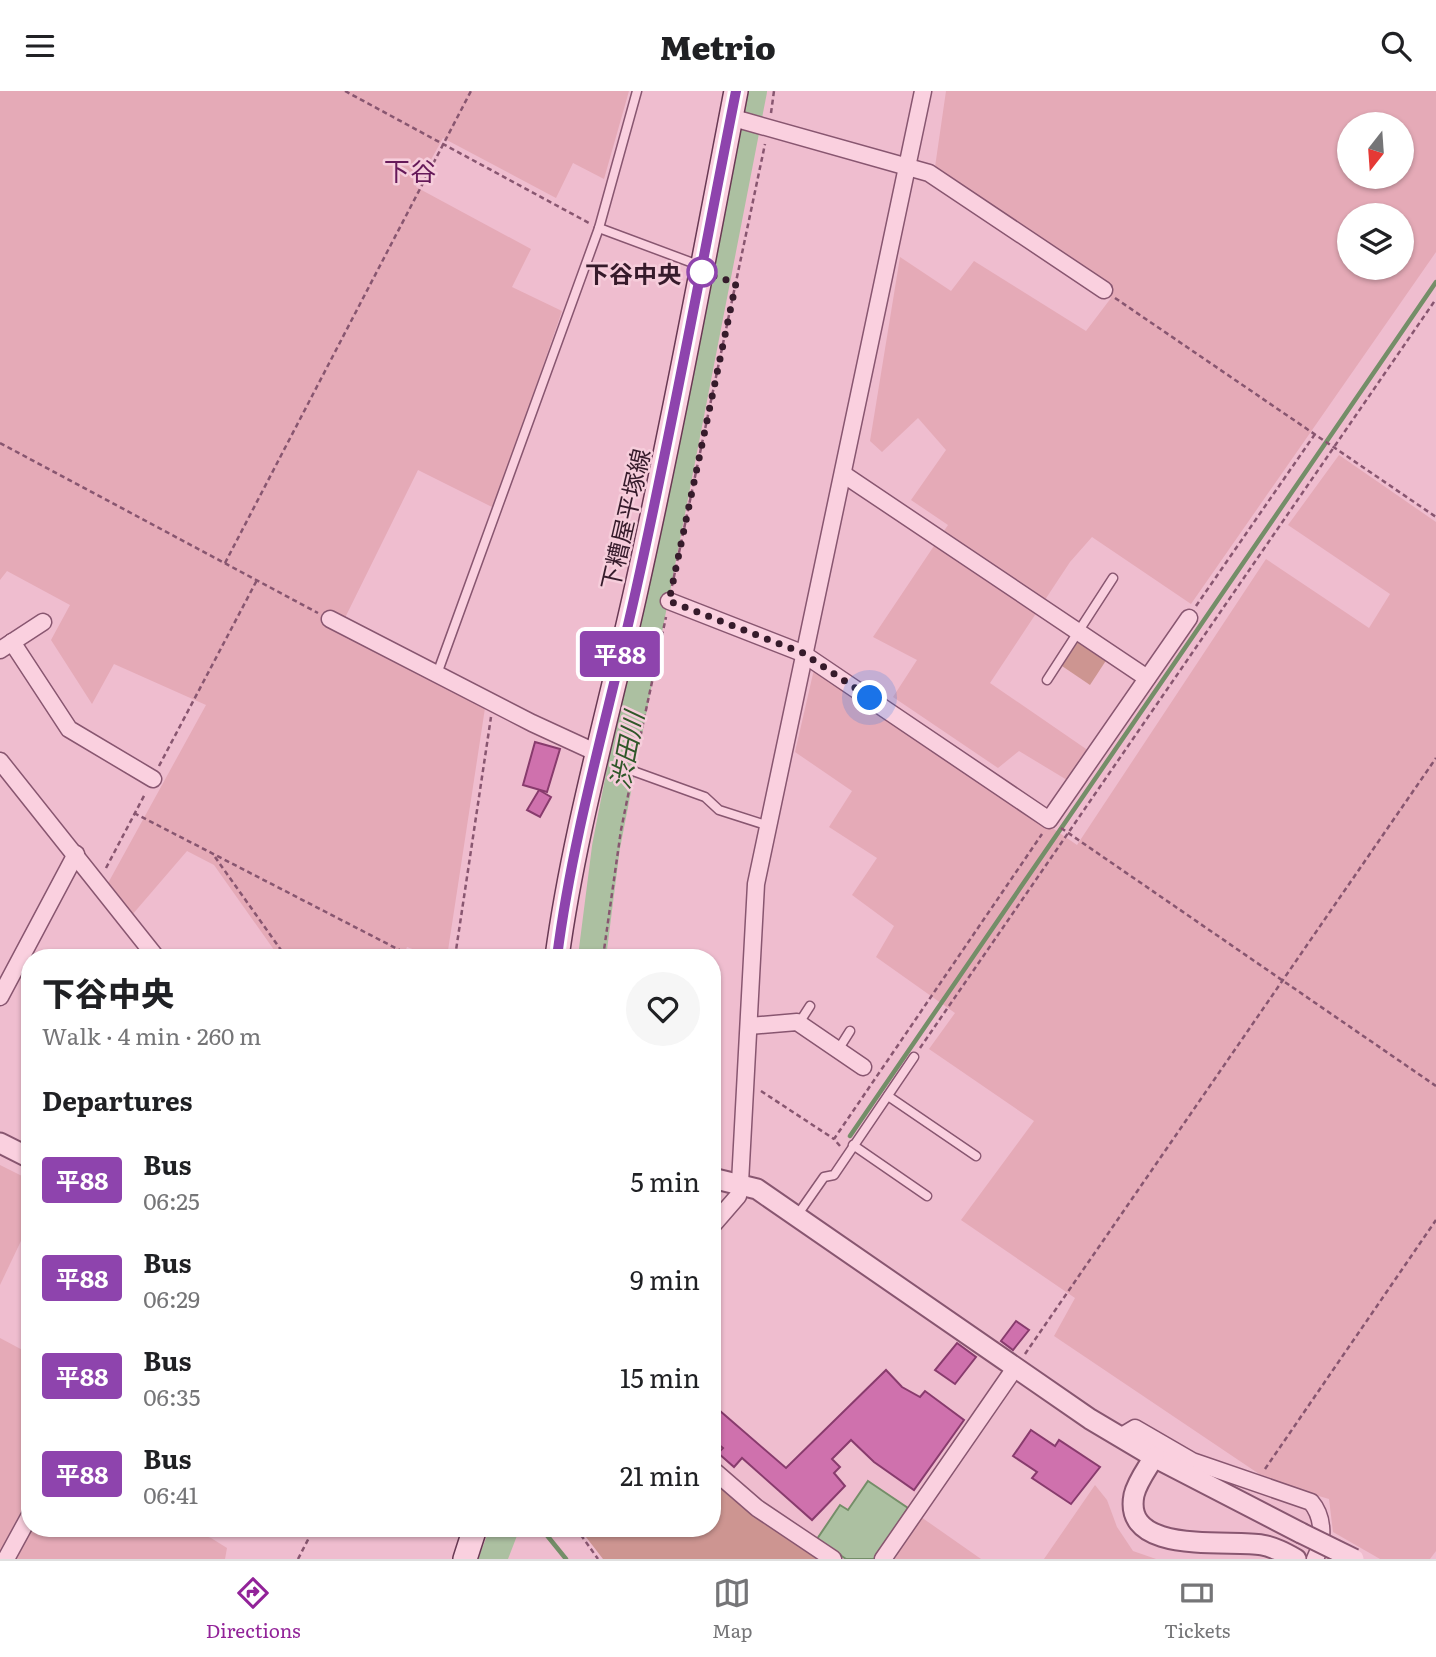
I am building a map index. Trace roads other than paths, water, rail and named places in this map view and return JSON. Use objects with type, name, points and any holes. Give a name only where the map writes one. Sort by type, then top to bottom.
[{"type":"main road","name":"下糟屋平塚線","points":[[558,949],[563,912],[596,752],[635,594],[703,267],[736,91]]},
{"type":"main road","points":[[466,1559],[472,1537]]},
{"type":"street","points":[[721,1216],[738,1196],[740,1183],[757,884],[803,653],[923,91]]},
{"type":"street","points":[[730,117],[929,173],[1104,290]]},
{"type":"street","points":[[843,474],[1147,678]]},
{"type":"street","points":[[669,601],[803,653],[1049,820],[1189,618]]},
{"type":"street","points":[[330,619],[493,703],[596,752]]},
{"type":"street","points":[[43,622],[6,646],[69,729],[153,779]]},
{"type":"street","points":[[0,761],[150,949]]},
{"type":"street","points":[[26,949],[76,854]]},
{"type":"street","points":[[0,997],[21,957]]},
{"type":"street","points":[[749,1026],[799,1023],[863,1067]]},
{"type":"street","points":[[0,1143],[21,1154]]},
{"type":"street","points":[[721,1180],[757,1189],[1015,1368],[1120,1437],[1354,1559]]},
{"type":"street","points":[[883,1559],[1015,1368]]},
{"type":"street","points":[[1120,1437],[1135,1428],[1192,1461],[1311,1502],[1320,1513],[1319,1552],[1315,1559]]},
{"type":"street","points":[[1154,1457],[1136,1491],[1134,1504],[1140,1521],[1153,1534],[1174,1541],[1260,1545],[1296,1559]]},
{"type":"street","points":[[721,1477],[757,1508],[833,1559]]},
{"type":"street","points":[[6,1559],[21,1532]]},
{"type":"lane","points":[[437,674],[599,228],[638,91]]},
{"type":"lane","points":[[599,228],[703,267]]},
{"type":"lane","points":[[1046,680],[1113,578]]},
{"type":"lane","points":[[633,771],[705,797],[719,810],[769,827]]},
{"type":"lane","points":[[799,1023],[810,1006]]},
{"type":"lane","points":[[838,1050],[850,1031]]},
{"type":"lane","points":[[796,1216],[824,1177],[834,1175],[914,1057]]},
{"type":"lane","points":[[888,1095],[976,1156]]},
{"type":"lane","points":[[851,1148],[927,1196]]},
{"type":"waterway","name":"渋田川","points":[[593,949],[606,847],[753,91]]},
{"type":"waterway","points":[[850,1136],[1436,282]]},
{"type":"waterway","name":"渋田川","points":[[493,1559],[502,1537]]},
{"type":"waterway","points":[[548,1537],[566,1559]]},
{"type":"place","name":"下谷中央","points":[[702,272]]},
{"type":"district","name":"下谷","points":[[410,169]]}]
